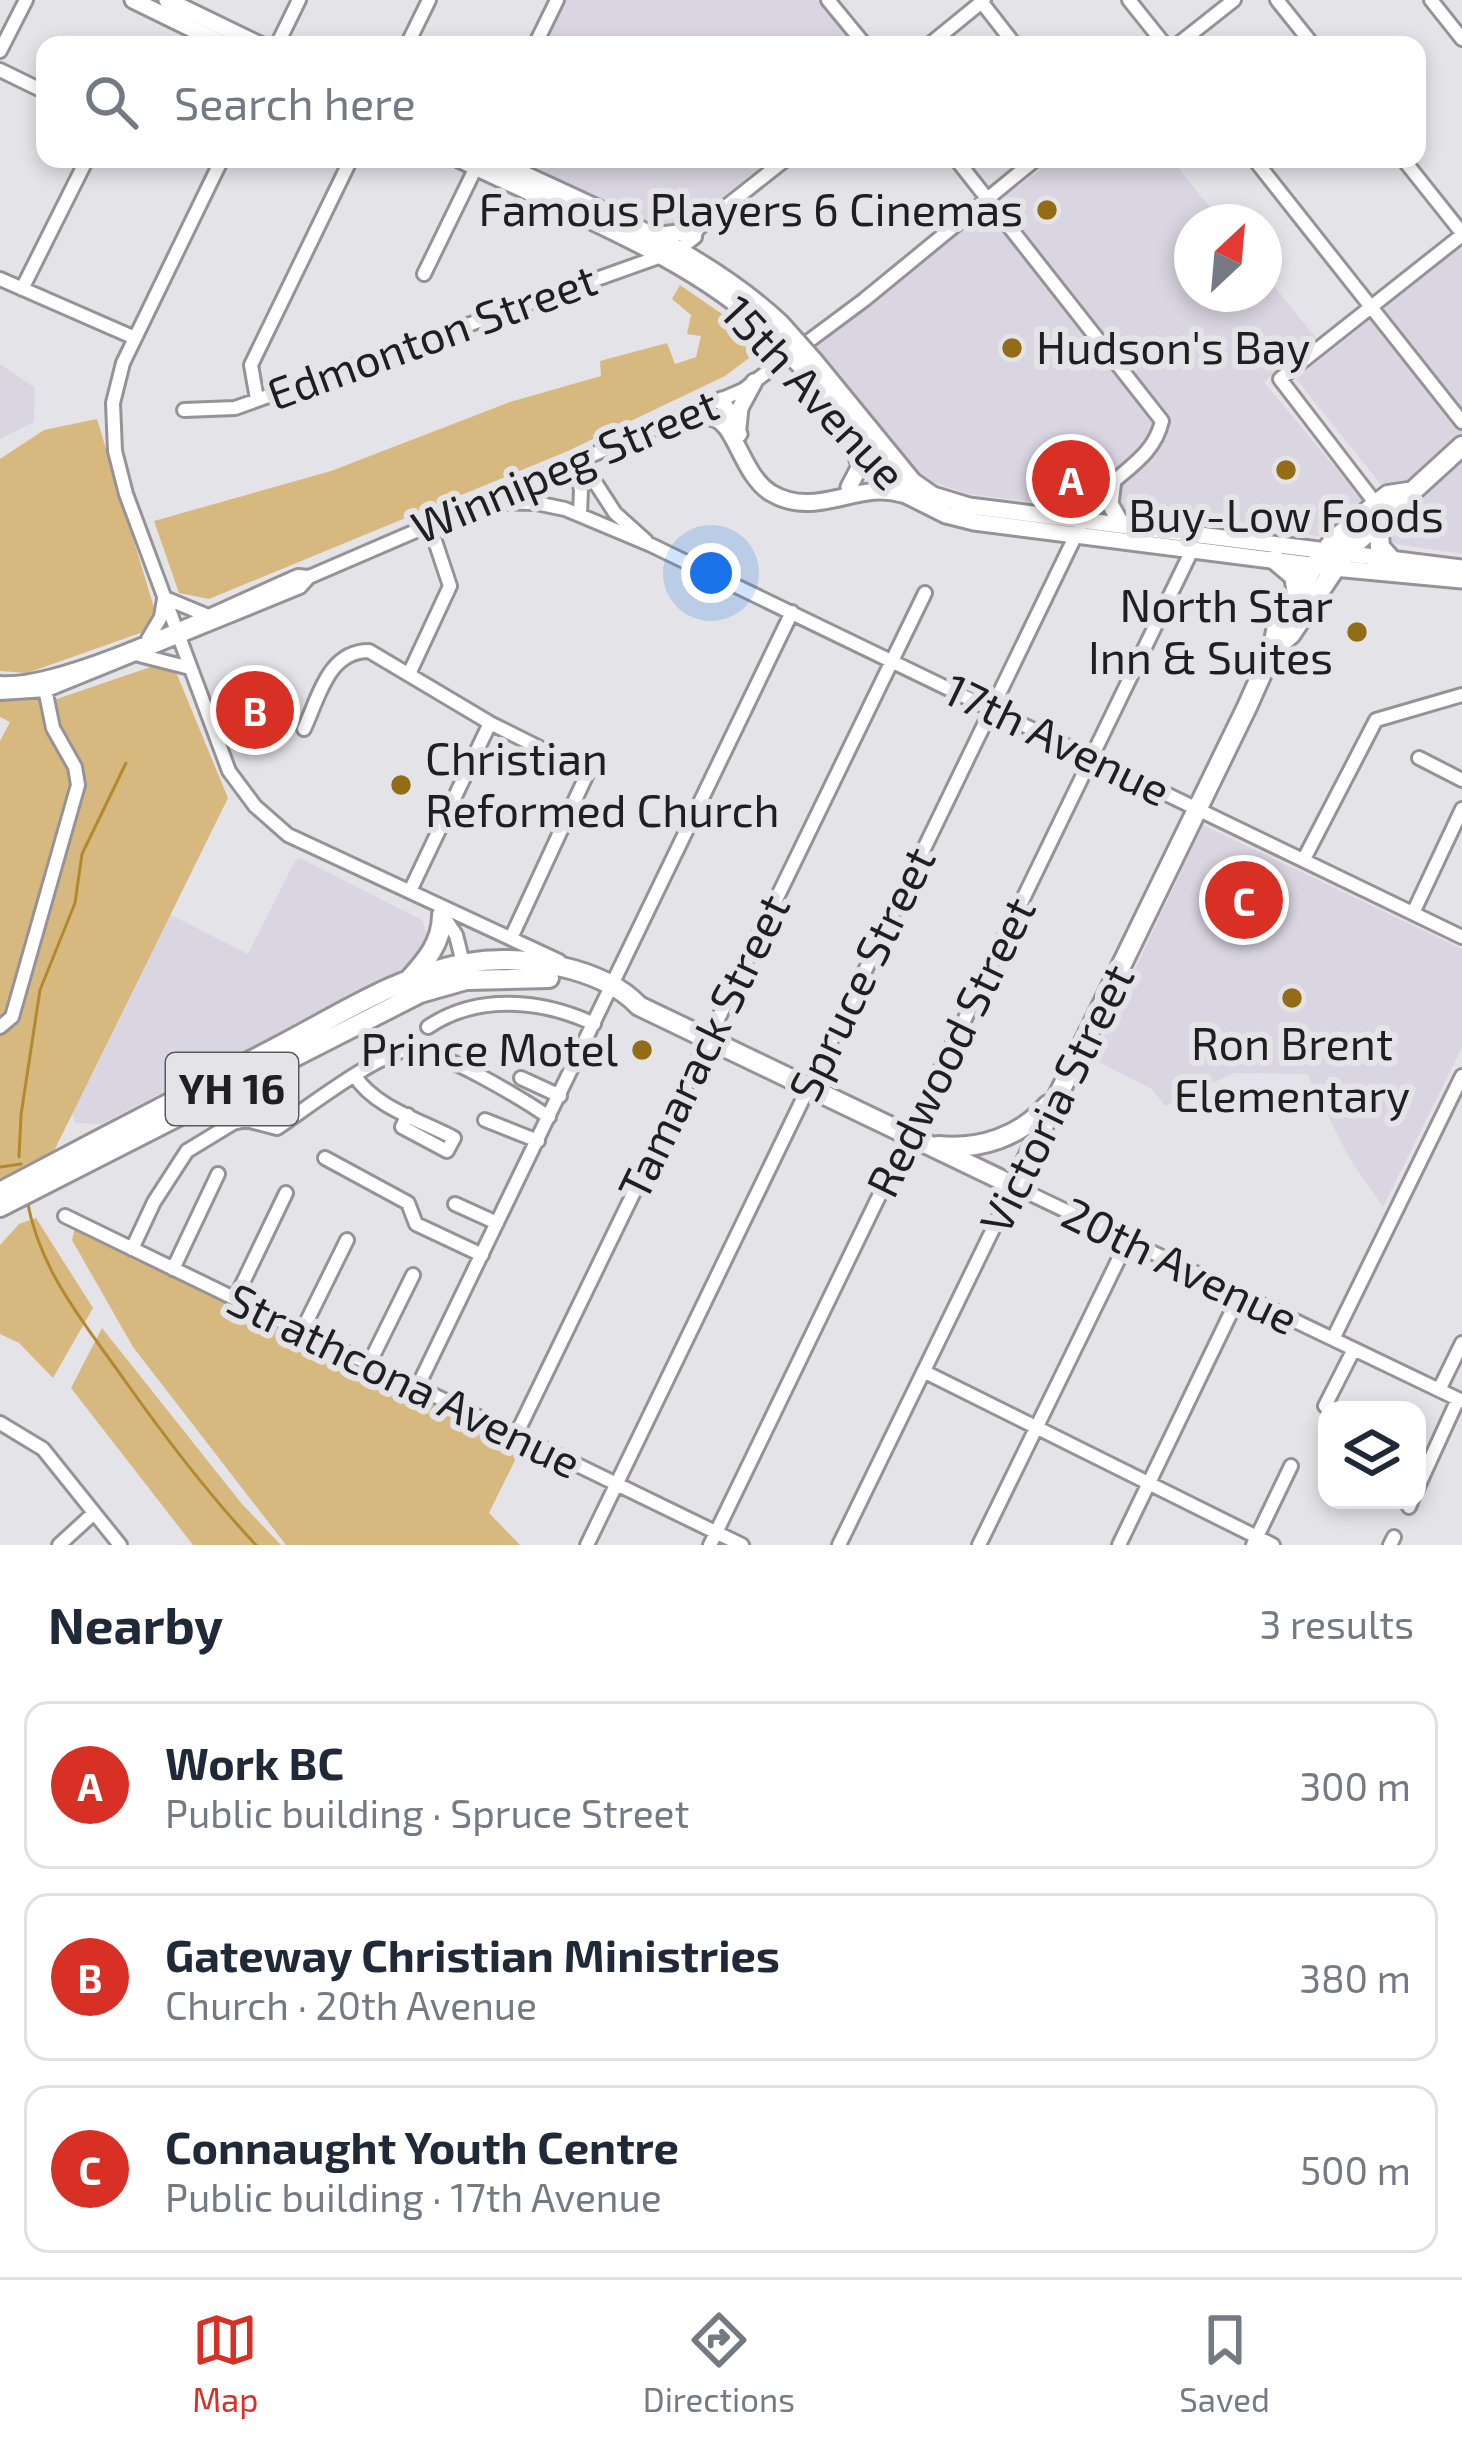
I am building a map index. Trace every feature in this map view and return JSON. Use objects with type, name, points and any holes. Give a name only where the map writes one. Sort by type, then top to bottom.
[{"type":"highway","name":"Victoria Street","points":[[1014,1186],[1198,809],[1272,651],[1277,626],[1298,592],[1331,558],[1462,446]]},
{"type":"highway","points":[[1377,514],[1380,547],[1389,557]]},
{"type":"highway","name":"Victoria Street","points":[[1272,651],[1291,634],[1331,558]]},
{"type":"highway","points":[[1276,560],[1294,576],[1298,592]]},
{"type":"highway","points":[[406,983],[430,956],[442,927],[438,909]]},
{"type":"highway","name":"YH 16","points":[[0,1192],[406,983],[465,971],[542,964],[605,987]]},
{"type":"highway","name":"YH 16","points":[[0,1207],[465,971]]},
{"type":"highway","name":"20th Avenue","points":[[605,987],[1014,1186]]},
{"type":"highway","points":[[928,1145],[958,1148],[1007,1137],[1039,1116],[1059,1093]]},
{"type":"main road","points":[[133,0],[207,36]]},
{"type":"main road","points":[[167,0],[241,36]]},
{"type":"main road","name":"15th Avenue","points":[[488,168],[716,288],[775,328]]},
{"type":"main road","name":"15th Avenue","points":[[510,168],[725,277],[808,365],[890,465],[906,495],[930,509],[964,520],[1121,525],[1331,558]]},
{"type":"main road","points":[[650,237],[695,230]]},
{"type":"main road","name":"15th Avenue","points":[[808,365],[839,415],[890,465],[933,495],[968,506],[1055,517],[1079,527],[1192,548],[1276,560],[1331,558]]},
{"type":"main road","points":[[738,431],[740,408],[754,382]]},
{"type":"main road","points":[[722,400],[751,460],[775,485],[793,493],[818,496],[849,488],[890,465]]},
{"type":"main road","points":[[839,415],[860,460],[849,488]]},
{"type":"main road","points":[[685,417],[719,421],[728,428],[753,478],[791,501],[818,504],[877,489],[906,495]]},
{"type":"main road","points":[[1055,517],[1113,480]]},
{"type":"main road","points":[[1113,480],[1110,504],[1121,525]]},
{"type":"main road","points":[[1331,558],[1389,557],[1462,568]]},
{"type":"main road","points":[[1331,558],[1462,580]]},
{"type":"street","points":[[0,51],[26,0]]},
{"type":"street","points":[[281,36],[298,0]]},
{"type":"street","points":[[411,36],[429,0]]},
{"type":"street","points":[[540,36],[557,0]]},
{"type":"street","points":[[828,0],[858,36]]},
{"type":"street","points":[[1129,0],[1158,36]]},
{"type":"street","points":[[1189,36],[1234,0]]},
{"type":"street","points":[[1277,0],[1305,36]]},
{"type":"street","points":[[1432,0],[1462,39]]},
{"type":"street","points":[[940,36],[982,1],[1008,36]]},
{"type":"street","points":[[0,70],[36,88]]},
{"type":"street","points":[[22,289],[82,168]]},
{"type":"street","name":"20th Avenue","points":[[218,168],[123,363],[113,403],[115,452],[126,494],[229,771],[255,806],[288,835],[605,987]]},
{"type":"street","points":[[257,399],[251,365],[347,168]]},
{"type":"street","points":[[424,274],[476,168]]},
{"type":"street","points":[[678,250],[695,237],[695,230],[774,168]]},
{"type":"street","points":[[964,168],[988,197]]},
{"type":"street","name":"Winnipeg Street","points":[[177,633],[301,587],[309,577],[722,400],[754,382],[864,300],[1025,168]]},
{"type":"street","points":[[1261,168],[1462,422]]},
{"type":"street","points":[[1377,514],[1280,379],[1462,234],[1410,168]]},
{"type":"street","name":"Spruce Street","points":[[587,1545],[1079,527],[1095,498],[1153,448],[1162,422],[988,197]]},
{"type":"street","name":"Edmonton Street","points":[[184,410],[235,408],[678,250]]},
{"type":"street","points":[[0,279],[135,338]]},
{"type":"street","points":[[576,461],[580,515]]},
{"type":"street","name":"17th Avenue","points":[[576,461],[615,513],[651,545]]},
{"type":"street","name":"17th Avenue","points":[[480,502],[536,503],[580,515],[651,545],[1462,937]]},
{"type":"street","points":[[409,674],[450,586],[429,524]]},
{"type":"street","name":"Redwood Street","points":[[713,1539],[1192,548]]},
{"type":"street","name":"Winnipeg Street","points":[[177,633],[206,615],[298,576],[309,577]]},
{"type":"street","name":"Tamarack Street","points":[[516,1435],[925,593]]},
{"type":"street","points":[[148,639],[161,617],[164,598],[206,615]]},
{"type":"street","points":[[418,1388],[594,1024],[605,987],[792,612]]},
{"type":"street","points":[[0,683],[44,684],[148,639],[177,633]]},
{"type":"street","points":[[0,693],[138,654],[177,633]]},
{"type":"street","points":[[304,728],[337,660],[354,651],[369,651],[490,723],[588,772],[511,938]]},
{"type":"street","points":[[138,654],[190,668]]},
{"type":"street","points":[[0,1027],[12,1017],[78,785],[75,766],[53,728],[44,684]]},
{"type":"street","points":[[1304,860],[1376,720],[1462,695]]},
{"type":"street","points":[[410,891],[490,723]]},
{"type":"street","points":[[1419,758],[1462,780]]},
{"type":"street","points":[[1413,913],[1462,809]]},
{"type":"street","points":[[438,909],[456,935],[465,971]]},
{"type":"street","points":[[428,1027],[446,1015],[503,1003],[536,1004],[594,1024]]},
{"type":"street","points":[[132,1249],[187,1150],[232,1123],[246,1120],[277,1127],[406,1049],[421,1050],[516,1095],[549,1117]]},
{"type":"street","points":[[355,1076],[365,1093],[408,1114]]},
{"type":"street","points":[[1333,1339],[1462,1076]]},
{"type":"street","points":[[521,1078],[560,1096]]},
{"type":"street","points":[[331,1092],[346,1102]]},
{"type":"street","points":[[485,1120],[538,1141]]},
{"type":"street","points":[[325,1158],[408,1203],[416,1224],[482,1255]]},
{"type":"street","points":[[173,1269],[218,1174]]},
{"type":"street","name":"20th Avenue","points":[[1014,1186],[1460,1400]]},
{"type":"street","name":"Victoria Street","points":[[839,1545],[1014,1186]]},
{"type":"street","points":[[235,1299],[286,1193]]},
{"type":"street","points":[[455,1204],[497,1223]]},
{"type":"street","name":"Strathcona Avenue","points":[[65,1216],[616,1484],[713,1539],[742,1545]]},
{"type":"street","points":[[302,1331],[347,1240]]},
{"type":"street","points":[[979,1545],[1128,1240]]},
{"type":"street","points":[[369,1364],[413,1275]]},
{"type":"street","points":[[1119,1545],[1240,1294]]},
{"type":"street","points":[[1439,1390],[1462,1343]]},
{"type":"street","points":[[1328,1401],[1354,1349]]},
{"type":"street","points":[[925,1372],[1149,1482],[1255,1541],[1273,1545]]},
{"type":"street","points":[[1426,1470],[1460,1400]]},
{"type":"street","points":[[0,1423],[44,1449],[120,1545]]},
{"type":"street","points":[[1255,1541],[1291,1466]]},
{"type":"street","points":[[59,1545],[94,1513]]},
{"type":"shaded area","points":[[565,0],[818,0],[847,36],[548,36]]},
{"type":"shaded area","points":[[536,168],[759,168],[675,234]]},
{"type":"shaded area","points":[[1042,168],[1178,168],[1207,204],[1174,204],[1174,312],[1282,312],[1282,296],[1316,338],[1264,382],[1364,502],[1320,536],[968,494],[931,481],[901,457],[811,347]]},
{"type":"shaded area","points":[[1462,246],[1462,554],[1395,544],[1386,538],[1387,527],[1403,512],[1296,379]]},
{"type":"shaded area","points":[[680,285],[754,336],[761,349],[725,376],[568,451],[209,599],[179,593],[154,521],[331,471],[510,402],[601,376],[600,361],[667,343],[675,364],[696,357],[701,336],[687,334],[691,315],[672,299]]},
{"type":"shaded area","points":[[0,364],[35,388],[34,422],[0,439]]},
{"type":"shaded area","points":[[97,419],[156,614],[146,631],[27,673],[0,671],[0,459],[44,430]]},
{"type":"shaded area","points":[[171,660],[228,798],[54,1151],[0,1180],[0,741],[10,722],[0,717],[0,700],[54,700]]},
{"type":"shaded area","name":"Ron Brent Elementary","points":[[1203,825],[1462,949],[1462,1047],[1383,1207],[1350,1159],[1307,1074],[1234,1073],[1165,1106],[1152,1089],[1093,1059]]},
{"type":"shaded area","points":[[300,858],[422,920],[429,941],[416,962],[101,1124],[75,1123],[72,1113],[169,914],[248,954]]},
{"type":"shaded area","points":[[36,1218],[93,1308],[53,1378],[19,1343],[0,1334],[0,1245],[19,1224]]},
{"type":"shaded area","points":[[76,1224],[423,1388],[522,1446],[489,1513],[520,1545],[286,1545],[133,1347],[72,1240]]},
{"type":"shaded area","points":[[102,1328],[242,1504],[281,1545],[193,1545],[71,1388]]},
{"type":"waterway","points":[[19,1157],[40,990],[75,903],[82,854],[126,763]]},
{"type":"waterway","points":[[0,1167],[21,1164]]},
{"type":"waterway","points":[[27,1200],[42,1250],[78,1315],[186,1464],[256,1545]]},
{"type":"place","name":"Famous Players 6 Cinemas","points":[[1047,210]]},
{"type":"place","name":"Hudson's Bay","points":[[1012,348]]},
{"type":"place","name":"Buy-Low Foods","points":[[1286,470]]},
{"type":"place","name":"Work BC","points":[[1071,479]]},
{"type":"place","name":"North Star Inn & Suites","points":[[1357,632]]},
{"type":"place","name":"Gateway Christian Ministries","points":[[255,710]]},
{"type":"place","name":"Christian Reformed Church","points":[[401,785]]},
{"type":"place","name":"Connaught Youth Centre","points":[[1244,900]]},
{"type":"place","name":"Ron Brent Elementary","points":[[1292,998]]},
{"type":"place","name":"Prince Motel","points":[[642,1050]]}]
